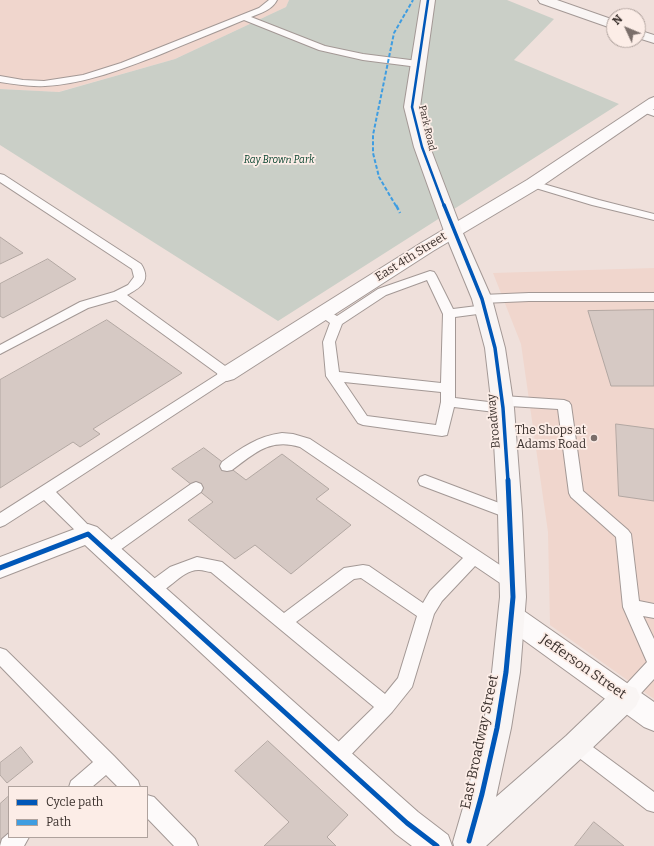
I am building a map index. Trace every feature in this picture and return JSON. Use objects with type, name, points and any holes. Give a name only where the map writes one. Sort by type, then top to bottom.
[{"type":"street","name":"Park Road","points":[[428,0],[412,107],[422,147],[453,231]]},
{"type":"street","points":[[545,0],[606,22]]},
{"type":"street","name":"East 4th Street","points":[[228,374],[329,317],[453,231],[533,184],[650,108]]},
{"type":"street","name":"Broadway","points":[[453,231],[484,304],[495,348],[503,404],[510,513],[512,617]]},
{"type":"street","points":[[0,568],[97,543],[336,757],[408,824],[437,846]]},
{"type":"street","name":"Jefferson Street","points":[[512,617],[654,718]]},
{"type":"street","name":"East Broadway Street","points":[[470,844],[497,728],[506,672],[512,617]]},
{"type":"street","points":[[470,844],[626,697]]},
{"type":"lane","points":[[0,79],[13,82],[41,84],[85,79],[112,70],[262,10],[271,4],[272,0]]},
{"type":"lane","points":[[243,17],[322,48],[363,57],[418,64]]},
{"type":"lane","points":[[0,177],[137,267],[140,274],[140,279],[136,285],[118,295],[84,305],[0,350]]},
{"type":"lane","points":[[533,184],[603,205],[654,217]]},
{"type":"lane","points":[[430,275],[449,314],[448,395],[442,431],[363,420],[333,376],[329,342],[329,317],[382,292],[430,275]]},
{"type":"lane","points":[[0,522],[228,374],[118,295]]},
{"type":"lane","points":[[449,314],[484,304],[529,297],[654,297]]},
{"type":"lane","points":[[333,376],[503,404],[564,405],[576,492],[623,534],[631,607],[654,658]]},
{"type":"lane","points":[[227,466],[261,443],[276,438],[292,438],[305,443],[512,582]]},
{"type":"lane","points":[[425,481],[510,513]]},
{"type":"lane","points":[[46,492],[97,543],[196,488]]},
{"type":"lane","points":[[336,757],[386,706],[406,682],[426,613],[436,596],[474,557]]},
{"type":"lane","points":[[150,591],[176,572],[197,562],[216,567],[386,706]]},
{"type":"lane","points":[[284,622],[350,573],[363,571],[426,613]]},
{"type":"lane","points":[[631,607],[654,611]]},
{"type":"lane","points":[[0,654],[130,786]]},
{"type":"lane","points":[[626,697],[654,666]]},
{"type":"lane","points":[[576,745],[654,802]]},
{"type":"lane","points":[[79,786],[107,762]]},
{"type":"lane","points":[[148,805],[188,846]]},
{"type":"lane","points":[[9,846],[18,838]]},
{"type":"shaded area","points":[[0,0],[289,0],[286,7],[175,59],[58,92],[0,89]]},
{"type":"shaded area","name":"The Shops at Adams Road","points":[[654,268],[654,699],[550,625],[548,532],[521,344],[493,273]]},
{"type":"green space","name":"Ray Brown Park","points":[[289,0],[507,0],[554,19],[514,60],[619,104],[278,321],[0,145],[0,89],[59,92],[175,59],[286,7]]},
{"type":"building","points":[[0,237],[23,253],[0,264]]},
{"type":"building","points":[[48,259],[76,279],[3,318],[0,316],[0,284]]},
{"type":"building","points":[[654,310],[654,386],[611,386],[588,311]]},
{"type":"building","points":[[107,320],[182,373],[93,429],[100,434],[80,447],[73,442],[0,488],[0,380]]},
{"type":"building","points":[[616,424],[654,429],[654,501],[619,496]]},
{"type":"building","points":[[204,448],[246,480],[282,454],[329,489],[316,499],[351,525],[291,574],[255,545],[235,559],[188,520],[213,502],[172,469]]},
{"type":"building","points":[[268,741],[348,815],[327,837],[336,846],[264,846],[289,822],[235,771]]},
{"type":"building","points":[[21,747],[33,762],[7,783],[0,775],[0,763]]},
{"type":"building","points":[[8,797],[8,838],[0,845],[0,804]]},
{"type":"building","points":[[594,822],[624,846],[575,846]]},
{"type":"marked path","points":[[400,213],[379,177],[373,153],[373,135],[394,33],[413,0]]},
{"type":"cycle path","points":[[428,0],[412,107],[422,147],[453,231],[482,299],[495,348],[503,408],[510,513],[513,597],[506,672],[497,728],[482,794],[469,841]]},
{"type":"cycle path","points":[[0,568],[88,534],[407,823],[437,846]]},
{"type":"place","name":"The Shops at Adams Road","points":[[594,438]]}]
